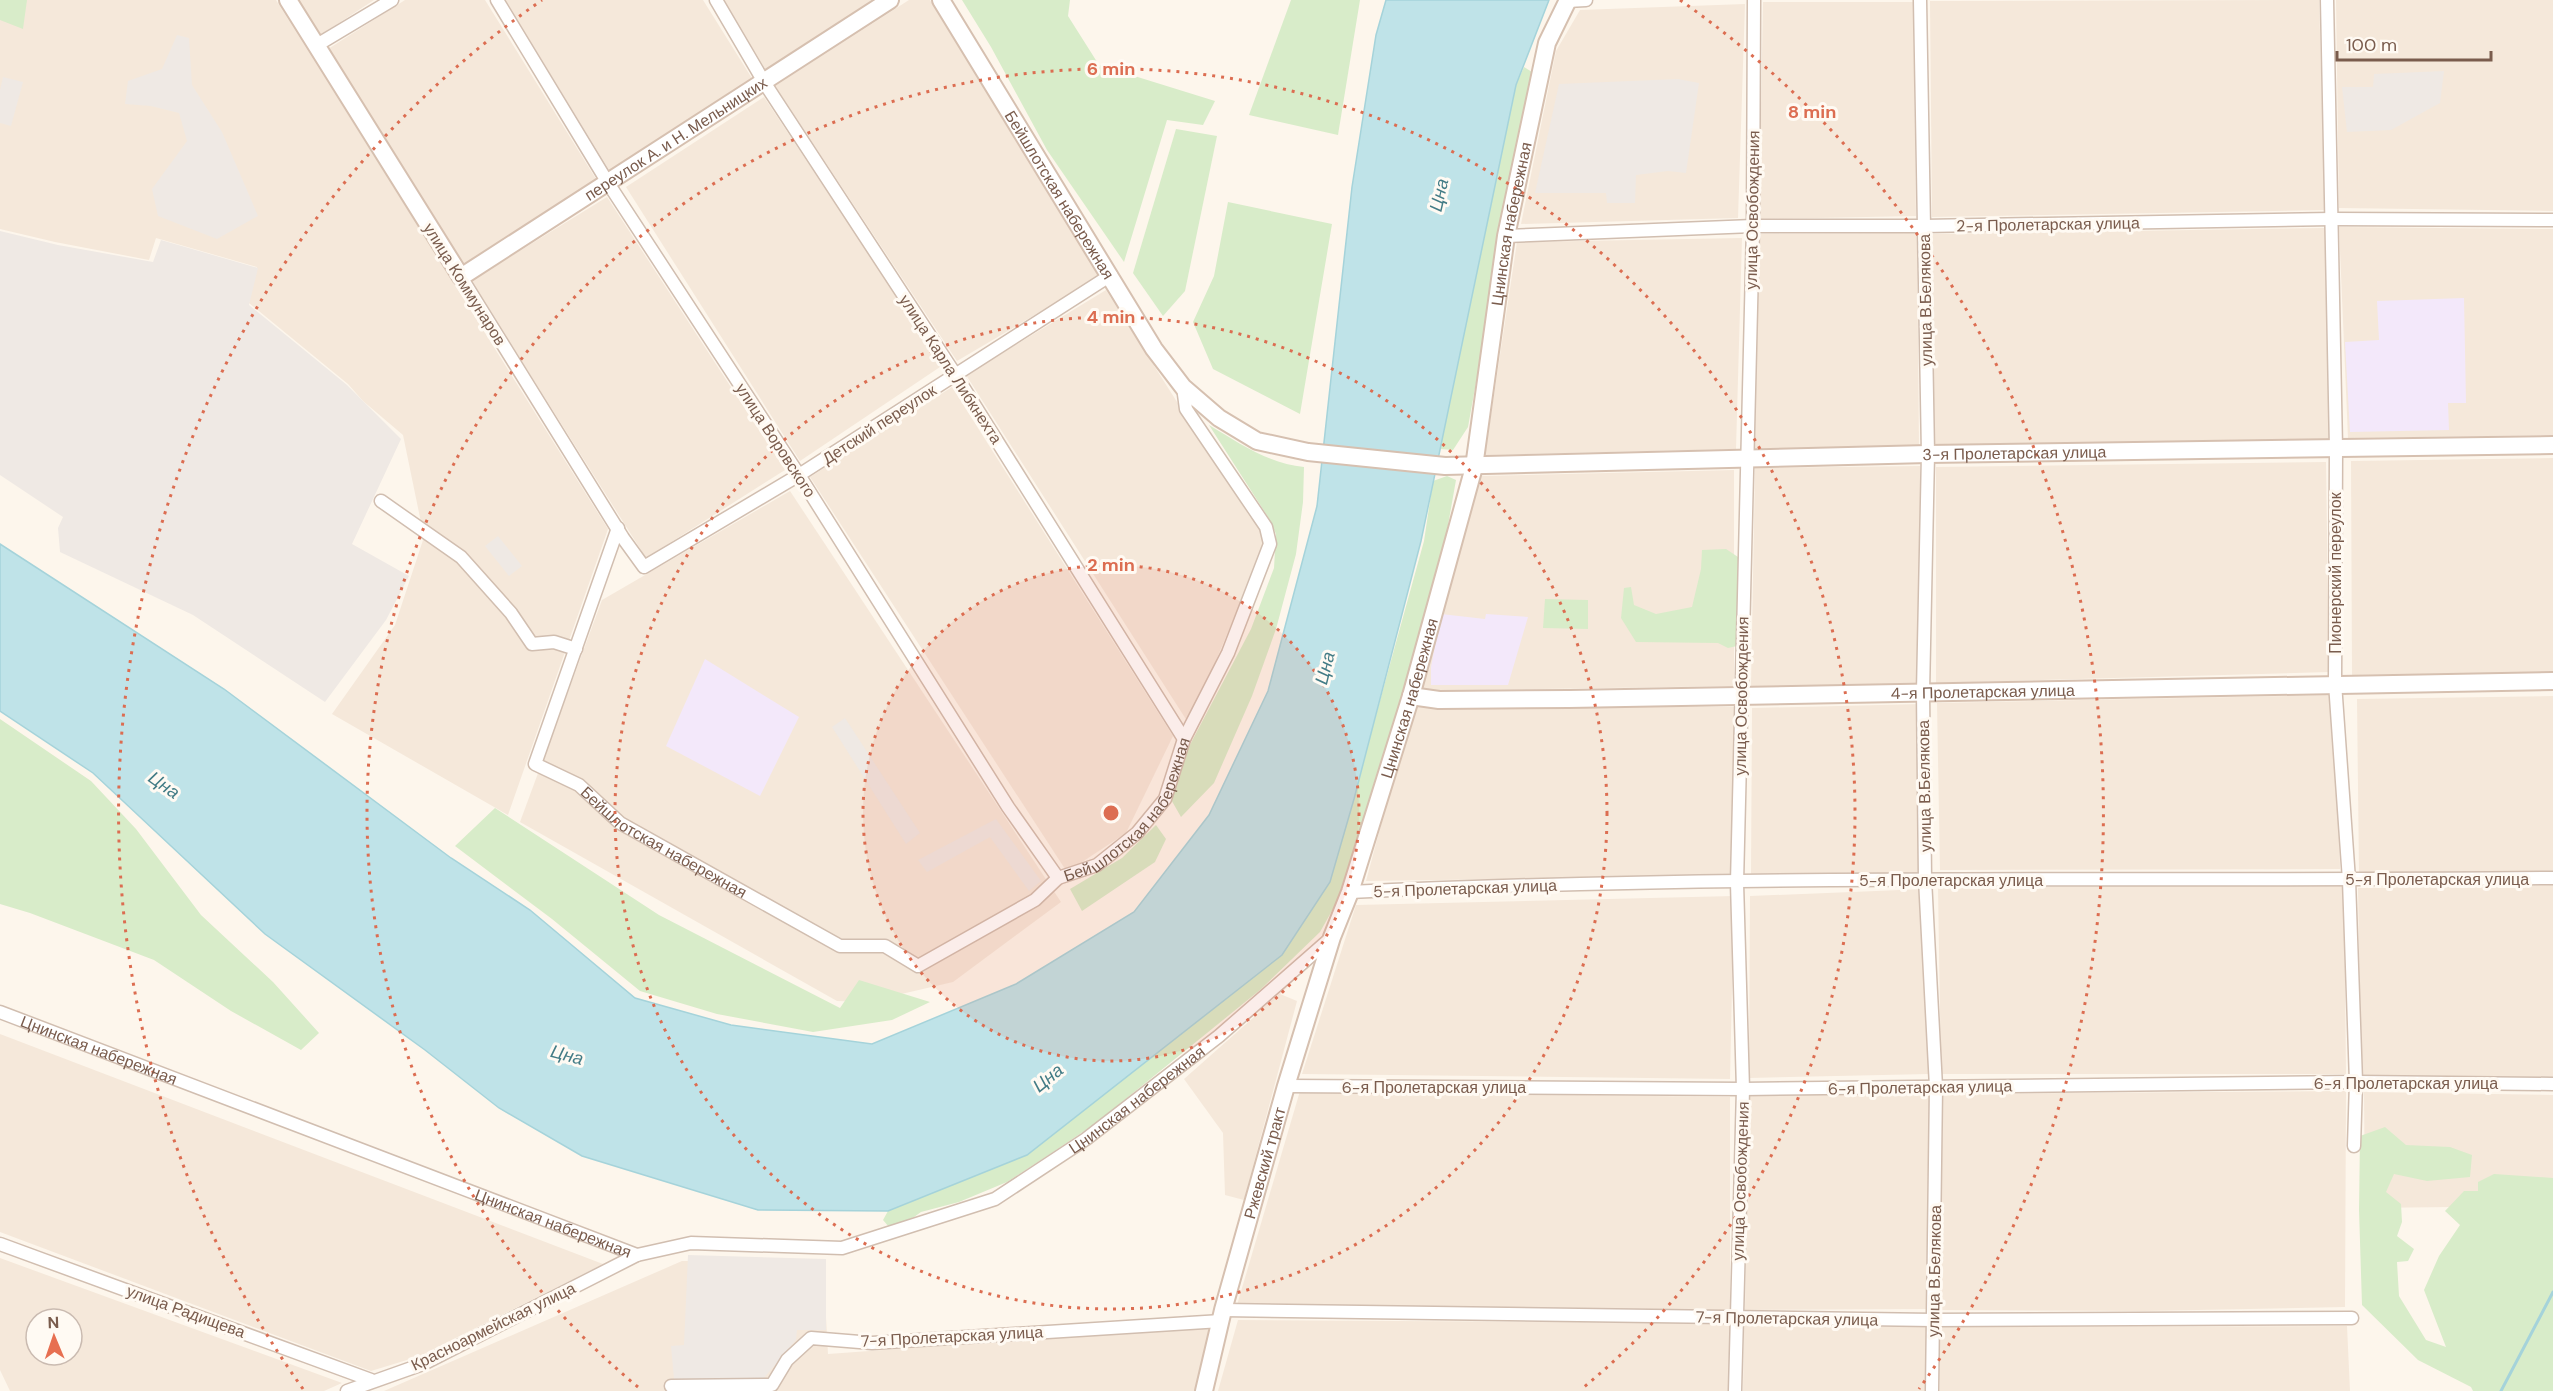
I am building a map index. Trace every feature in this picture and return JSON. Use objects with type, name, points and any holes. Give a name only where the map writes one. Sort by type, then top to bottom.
[{"type":"street","name":"улица Коммунаров","points":[[288,0],[644,567]]},
{"type":"street","points":[[317,45],[392,0]]},
{"type":"street","name":"улица Воровского","points":[[497,0],[608,183],[800,475],[1008,807],[1058,878]]},
{"type":"street","name":"улица Карла Либкнехта","points":[[716,0],[764,82],[955,374],[1184,739]]},
{"type":"street","name":"переулок А. и Н. Мельницких","points":[[461,277],[890,0]]},
{"type":"street","name":"Бейшлотская набережная","points":[[941,0],[1111,275],[1154,349],[1183,387],[1219,418],[1257,441],[1308,452],[1445,466]]},
{"type":"street","points":[[1567,0],[1586,0]]},
{"type":"street","name":"Цнинская набережная","points":[[0,1012],[637,1255],[691,1243],[842,1248],[995,1199],[1086,1139],[1219,1036],[1332,937],[1350,892],[1411,696],[1474,467],[1506,236],[1547,43],[1567,0]]},
{"type":"street","name":"улица Освобождения","points":[[1735,1391],[1743,1089],[1737,883],[1753,226],[1754,0]]},
{"type":"street","name":"улица В.Белякова","points":[[1920,0],[1928,454],[1923,692],[1925,879],[1936,1087],[1932,1391]]},
{"type":"street","name":"Пионерский переулок","points":[[2327,0],[2336,448],[2334,683],[2349,880],[2356,1082],[2354,1146]]},
{"type":"street","name":"2-я Пролетарская улица","points":[[1506,236],[1753,226],[1924,226],[2332,219],[2553,220]]},
{"type":"street","name":"Детский переулок","points":[[644,567],[800,475],[1111,275]]},
{"type":"street","name":"Бейшлотская набережная","points":[[576,649],[535,764],[579,785],[620,823],[840,946],[885,946],[918,966],[1035,900],[1058,878],[1097,865],[1137,833],[1164,799],[1184,739],[1228,653],[1270,544],[1266,527],[1186,409],[1183,387]]},
{"type":"street","name":"3-я Пролетарская улица","points":[[1445,466],[1928,454],[2553,445]]},
{"type":"street","points":[[381,501],[461,557],[511,613],[532,644],[554,642],[576,649],[618,528]]},
{"type":"street","name":"4-я Пролетарская улица","points":[[1411,696],[1439,700],[2553,681]]},
{"type":"street","name":"5-я Пролетарская улица","points":[[1350,892],[1489,886],[1925,879],[2553,878]]},
{"type":"street","name":"Ржевский тракт","points":[[1204,1391],[1222,1315],[1286,1086],[1332,937]]},
{"type":"street","name":"6-я Пролетарская улица","points":[[1286,1086],[1743,1089],[2356,1082],[2553,1084]]},
{"type":"street","name":"улица Радищева","points":[[0,1244],[371,1380]]},
{"type":"street","name":"Красноармейская улица","points":[[347,1391],[371,1380],[423,1364],[637,1255]]},
{"type":"street","name":"7-я Пролетарская улица","points":[[670,1386],[772,1385],[787,1360],[811,1338],[872,1342],[1222,1315],[1933,1320],[2352,1318]]},
{"type":"shaded area","points":[[0,0],[276,0],[608,529],[508,815],[332,714],[395,625],[424,537],[403,435],[363,401],[348,384],[249,303],[257,267],[156,238],[149,260],[0,229]]},
{"type":"shaded area","points":[[298,0],[374,0],[319,36]]},
{"type":"shaded area","points":[[405,0],[485,0],[596,179],[462,268],[328,49]]},
{"type":"shaded area","points":[[505,0],[703,0],[753,80],[611,173]]},
{"type":"shaded area","points":[[721,0],[878,0],[766,72]]},
{"type":"shaded area","points":[[909,0],[930,0],[1099,277],[957,361],[775,86]]},
{"type":"shaded area","points":[[2319,0],[2325,210],[1932,217],[1930,1]]},
{"type":"shaded area","points":[[2336,0],[2553,0],[2553,211],[2339,208]]},
{"type":"shaded area","points":[[1763,2],[1913,2],[1916,216],[1759,219]]},
{"type":"shaded area","points":[[1745,4],[1738,218],[1521,224],[1556,51],[1580,10]]},
{"type":"shaded area","points":[[177,35],[189,38],[192,85],[222,132],[258,216],[217,239],[158,216],[152,189],[187,141],[179,113],[151,106],[125,104],[128,81],[162,69]]},
{"type":"shaded area","points":[[2444,71],[2440,103],[2391,130],[2347,132],[2342,87],[2373,87],[2374,74]]},
{"type":"shaded area","points":[[3,77],[23,82],[11,126],[0,123],[0,90]]},
{"type":"shaded area","points":[[1678,79],[1699,83],[1686,173],[1668,171],[1636,175],[1635,203],[1607,203],[1606,193],[1535,193],[1559,84]]},
{"type":"shaded area","points":[[764,97],[943,365],[800,461],[626,187]]},
{"type":"shaded area","points":[[607,197],[785,470],[646,558],[471,281]]},
{"type":"shaded area","points":[[2339,227],[2553,229],[2553,435],[2348,438]]},
{"type":"shaded area","points":[[2325,228],[2330,440],[1934,446],[1932,234]]},
{"type":"shaded area","points":[[0,231],[58,245],[153,262],[161,240],[258,268],[249,305],[347,385],[401,439],[352,544],[409,576],[386,620],[325,702],[193,615],[60,552],[58,528],[63,517],[0,475]]},
{"type":"shaded area","points":[[1917,233],[1919,447],[1753,451],[1760,234]]},
{"type":"shaded area","points":[[1742,238],[1736,449],[1485,455],[1517,242]]},
{"type":"shaded area","points":[[1106,290],[1250,517],[1261,528],[1264,547],[1189,724],[966,375]]},
{"type":"shaded area","points":[[2464,298],[2466,403],[2448,403],[2449,430],[2350,432],[2345,342],[2379,340],[2377,301]]},
{"type":"shaded area","points":[[952,387],[1173,736],[1126,833],[1067,872],[810,477]]},
{"type":"shaded area","points":[[2553,458],[2553,672],[2352,675],[2351,461]]},
{"type":"shaded area","points":[[2326,462],[2329,672],[1936,683],[1936,467]]},
{"type":"shaded area","points":[[1920,466],[1922,685],[1751,686],[1755,468]]},
{"type":"shaded area","points":[[1734,470],[1734,686],[1422,691],[1481,476]]},
{"type":"shaded area","points":[[790,491],[1061,902],[953,982],[867,1002],[837,1001],[520,822],[602,600]]},
{"type":"shaded area","points":[[498,536],[522,566],[509,576],[485,546]]},
{"type":"shaded area","points":[[1441,614],[1485,619],[1486,614],[1528,617],[1508,685],[1431,685],[1431,667]]},
{"type":"shaded area","points":[[705,659],[799,717],[760,796],[666,746]]},
{"type":"shaded area","points":[[2336,695],[2340,869],[1940,870],[1937,703]]},
{"type":"shaded area","points":[[2553,696],[2553,871],[2359,873],[2357,699]]},
{"type":"shaded area","points":[[1922,704],[1926,872],[1751,876],[1752,708]]},
{"type":"shaded area","points":[[1413,706],[1734,707],[1735,876],[1366,881]]},
{"type":"shaded area","points":[[845,718],[920,833],[906,844],[832,727]]},
{"type":"shaded area","points":[[996,819],[1041,881],[1029,891],[990,837],[927,872],[918,860]]},
{"type":"shaded area","points":[[2344,884],[2346,1074],[1941,1074],[1938,888]]},
{"type":"shaded area","points":[[2553,885],[2553,1077],[2361,1078],[2358,888]]},
{"type":"shaded area","points":[[1925,889],[1929,1074],[1749,1078],[1750,896]]},
{"type":"shaded area","points":[[1734,896],[1730,1079],[1302,1074],[1356,905]]},
{"type":"shaded area","points":[[1280,994],[1297,1001],[1244,1200],[1225,1195],[1223,1133],[1184,1079]]},
{"type":"shaded area","points":[[0,1034],[603,1264],[420,1356],[371,1371],[0,1232]]},
{"type":"shaded area","points":[[1300,1091],[1730,1097],[1730,1312],[1237,1305]]},
{"type":"shaded area","points":[[2346,1091],[2345,1307],[2144,1311],[1939,1310],[1943,1094]]},
{"type":"shaded area","points":[[2364,1092],[2553,1095],[2553,1206],[2365,1208]]},
{"type":"shaded area","points":[[1929,1093],[1926,1309],[1745,1310],[1749,1096]]},
{"type":"shaded area","points":[[688,1255],[826,1259],[826,1330],[797,1330],[796,1340],[763,1379],[674,1379],[671,1346],[684,1345]]},
{"type":"shaded area","points":[[0,1258],[342,1383],[324,1391],[10,1391],[0,1370]]},
{"type":"shaded area","points":[[682,1261],[823,1262],[828,1354],[1213,1326],[1196,1391],[384,1391]]},
{"type":"shaded area","points":[[1238,1320],[1731,1323],[1729,1391],[1218,1391]]},
{"type":"shaded area","points":[[1744,1325],[1926,1327],[1926,1391],[1743,1391]]},
{"type":"shaded area","points":[[2347,1326],[2350,1391],[1940,1391],[1940,1327]]},
{"type":"green space","points":[[0,0],[27,0],[23,29],[0,20]]},
{"type":"green space","points":[[962,0],[1070,0],[1068,16],[1099,65],[1215,101],[1203,125],[1167,120],[1124,262],[1047,150],[991,47]]},
{"type":"green space","points":[[1291,0],[1360,0],[1338,135],[1249,115]]},
{"type":"green space","points":[[1524,67],[1532,72],[1468,427],[1453,450],[1440,449],[1516,85]]},
{"type":"green space","points":[[1176,129],[1217,136],[1185,291],[1163,316],[1133,273]]},
{"type":"green space","points":[[1228,202],[1332,224],[1300,414],[1213,369],[1193,322],[1214,276]]},
{"type":"green space","points":[[1209,425],[1266,457],[1304,467],[1303,502],[1296,554],[1276,629],[1252,696],[1214,783],[1181,817],[1169,796],[1184,756],[1251,629],[1274,568],[1276,534],[1268,517]]},
{"type":"green space","points":[[1447,476],[1456,480],[1442,559],[1397,717],[1376,776],[1372,800],[1342,893],[1320,932],[1260,990],[1096,1123],[1007,1182],[959,1202],[921,1212],[889,1227],[883,1220],[888,1211],[1282,955],[1330,882],[1424,541],[1433,481]]},
{"type":"green space","points":[[1726,549],[1738,557],[1737,646],[1728,648],[1718,643],[1636,642],[1621,618],[1624,588],[1631,587],[1634,605],[1656,614],[1692,607],[1701,569],[1702,550]]},
{"type":"green space","points":[[1545,599],[1588,600],[1588,629],[1543,628]]},
{"type":"green space","points":[[0,719],[91,781],[136,829],[201,915],[273,982],[319,1033],[301,1050],[231,1011],[154,960],[0,904]]},
{"type":"green space","points":[[495,808],[659,915],[840,1008],[859,980],[930,1002],[892,1020],[813,1032],[717,1014],[640,991],[552,919],[455,846]]},
{"type":"green space","points":[[1156,825],[1166,839],[1155,862],[1082,911],[1070,889],[1122,858]]},
{"type":"green space","points":[[2385,1127],[2406,1145],[2450,1147],[2472,1155],[2470,1177],[2427,1181],[2394,1174],[2386,1192],[2401,1204],[2402,1222],[2397,1236],[2414,1249],[2408,1261],[2397,1262],[2399,1296],[2426,1340],[2446,1347],[2424,1290],[2439,1256],[2460,1225],[2445,1211],[2464,1191],[2478,1191],[2478,1182],[2494,1174],[2553,1178],[2553,1391],[2473,1391],[2471,1387],[2418,1360],[2362,1305],[2359,1210],[2360,1136]]},
{"type":"water","name":"Цна","points":[[1386,0],[1549,0],[1516,85],[1421,541],[1330,882],[1282,955],[1027,1155],[888,1211],[758,1210],[582,1156],[499,1108],[425,1050],[265,934],[93,773],[0,711],[0,544],[224,689],[451,858],[530,910],[635,998],[731,1025],[872,1044],[1016,984],[1134,912],[1209,815],[1268,691],[1317,506],[1352,187],[1376,35]]},
{"type":"waterway","points":[[2501,1391],[2553,1292]]}]
